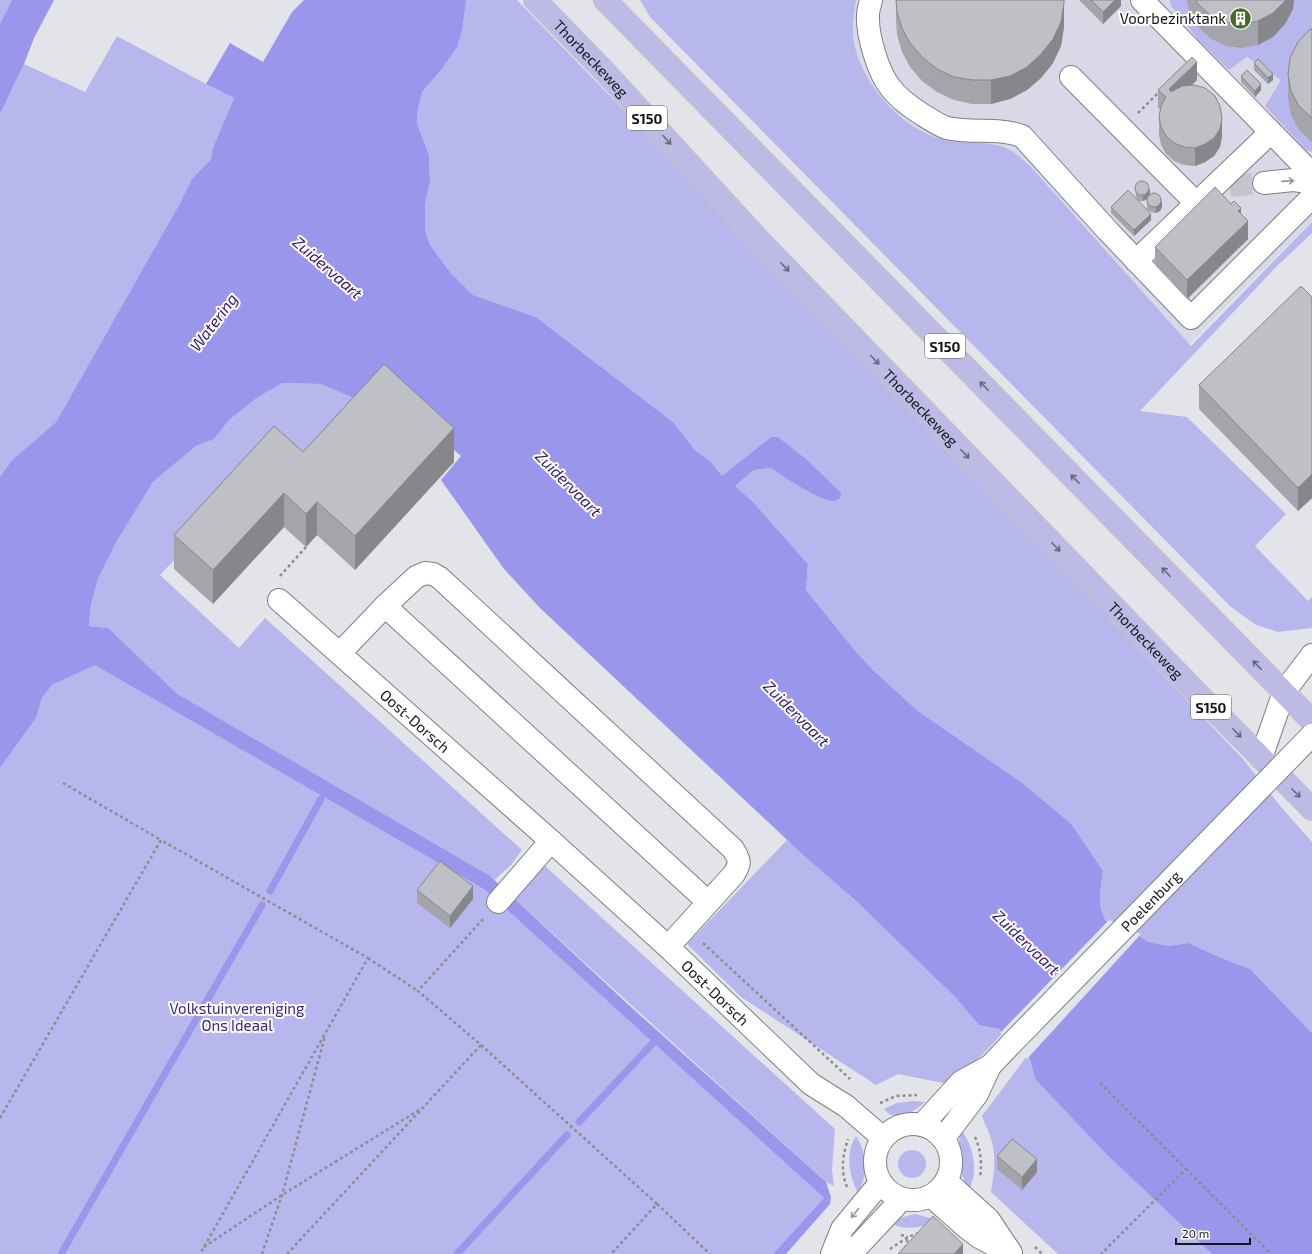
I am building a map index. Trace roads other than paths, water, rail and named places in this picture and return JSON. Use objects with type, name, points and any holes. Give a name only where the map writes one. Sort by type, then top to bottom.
[{"type":"main road","name":"Thorbeckeweg","points":[[535,0],[606,73],[758,239],[1200,696],[1312,809]]},
{"type":"main road","name":"S150","points":[[605,0],[1312,721]]},
{"type":"street","points":[[871,0],[868,16],[870,35],[879,67],[890,87],[906,103],[926,117],[946,127],[969,132],[1012,132],[1022,136],[1108,232],[1192,318],[1312,197]]},
{"type":"street","points":[[1142,0],[1312,174]]},
{"type":"street","points":[[1071,77],[1197,204]]},
{"type":"street","points":[[1136,261],[1197,204],[1221,187],[1271,132]]},
{"type":"street","points":[[1264,183],[1293,180],[1312,184]]},
{"type":"street","points":[[340,653],[385,606],[416,577],[425,573],[433,574],[440,578],[733,849],[740,864],[734,874],[668,947]]},
{"type":"street","name":"Oost-Dorsch","points":[[279,600],[551,841],[668,947],[811,1084],[846,1106],[884,1138]]},
{"type":"street","points":[[385,606],[708,902]]},
{"type":"street","points":[[1261,758],[1284,692],[1312,655]]},
{"type":"street","name":"Poelenburg","points":[[922,1126],[961,1082],[990,1066],[1312,735]]},
{"type":"street","points":[[502,897],[551,841]]},
{"type":"street","name":"Poelenburg","points":[[943,1139],[977,1094],[990,1066]]},
{"type":"street","points":[[914,1124],[922,1126],[933,1131],[943,1139],[948,1148],[951,1160],[950,1170],[939,1188],[922,1200],[902,1200],[890,1193],[880,1183],[875,1168],[876,1152],[884,1138],[890,1132],[901,1126],[914,1124]]},
{"type":"street","points":[[832,1254],[842,1229],[880,1183]]},
{"type":"street","points":[[939,1188],[971,1204],[989,1220],[1011,1254]]},
{"type":"street","points":[[939,1188],[961,1224],[979,1237],[1011,1254]]},
{"type":"street","points":[[840,1254],[858,1246],[902,1200]]},
{"type":"water","points":[[12,0],[54,0],[34,38],[24,64],[0,114],[0,24]]},
{"type":"water","points":[[304,0],[466,0],[462,30],[457,47],[441,70],[422,92],[418,109],[417,123],[429,155],[430,181],[425,205],[425,230],[430,245],[450,272],[473,295],[536,317],[673,422],[695,450],[711,462],[722,476],[771,437],[778,437],[807,460],[841,493],[840,498],[835,501],[820,497],[802,488],[770,468],[754,470],[735,486],[752,501],[808,564],[806,590],[857,653],[874,671],[918,711],[1021,782],[1071,824],[1103,871],[1100,902],[1106,921],[1139,936],[1148,942],[1169,946],[1189,943],[1250,969],[1312,1033],[1312,1254],[1212,1254],[1106,1154],[1035,1079],[1030,1059],[999,1029],[979,1025],[955,997],[855,900],[800,852],[540,608],[504,569],[441,480],[461,456],[385,390],[354,398],[320,384],[282,383],[258,397],[229,420],[214,439],[196,446],[153,482],[117,541],[98,579],[91,604],[89,626],[108,628],[177,694],[490,876],[631,1007],[826,1182],[831,1197],[830,1204],[786,1254],[773,1254],[824,1198],[484,889],[95,665],[52,685],[42,698],[36,718],[0,768],[0,477],[12,460],[56,422],[179,205],[192,179],[211,159],[212,150],[234,98],[206,84],[230,43],[263,62],[292,12]]},
{"type":"waterway","points":[[270,891],[321,799]]},
{"type":"waterway","points":[[61,1254],[262,905]]},
{"type":"waterway","points":[[579,1122],[653,1043]]},
{"type":"waterway","points":[[457,1254],[567,1135]]},
{"type":"tunnel","points":[[1230,186],[1264,183]]},
{"type":"place","name":"Voorbezinktank","points":[[1241,18]]},
{"type":"water label","name":"Zuidervaart","points":[[328,267]]},
{"type":"water label","name":"Watering","points":[[213,322]]},
{"type":"water label","name":"Zuidervaart","points":[[569,483]]},
{"type":"water label","name":"Zuidervaart","points":[[797,713]]},
{"type":"water label","name":"Zuidervaart","points":[[1027,942]]},
{"type":"park label","name":"Volkstuinvereniging Ons Ideaal","points":[[237,1016]]}]
